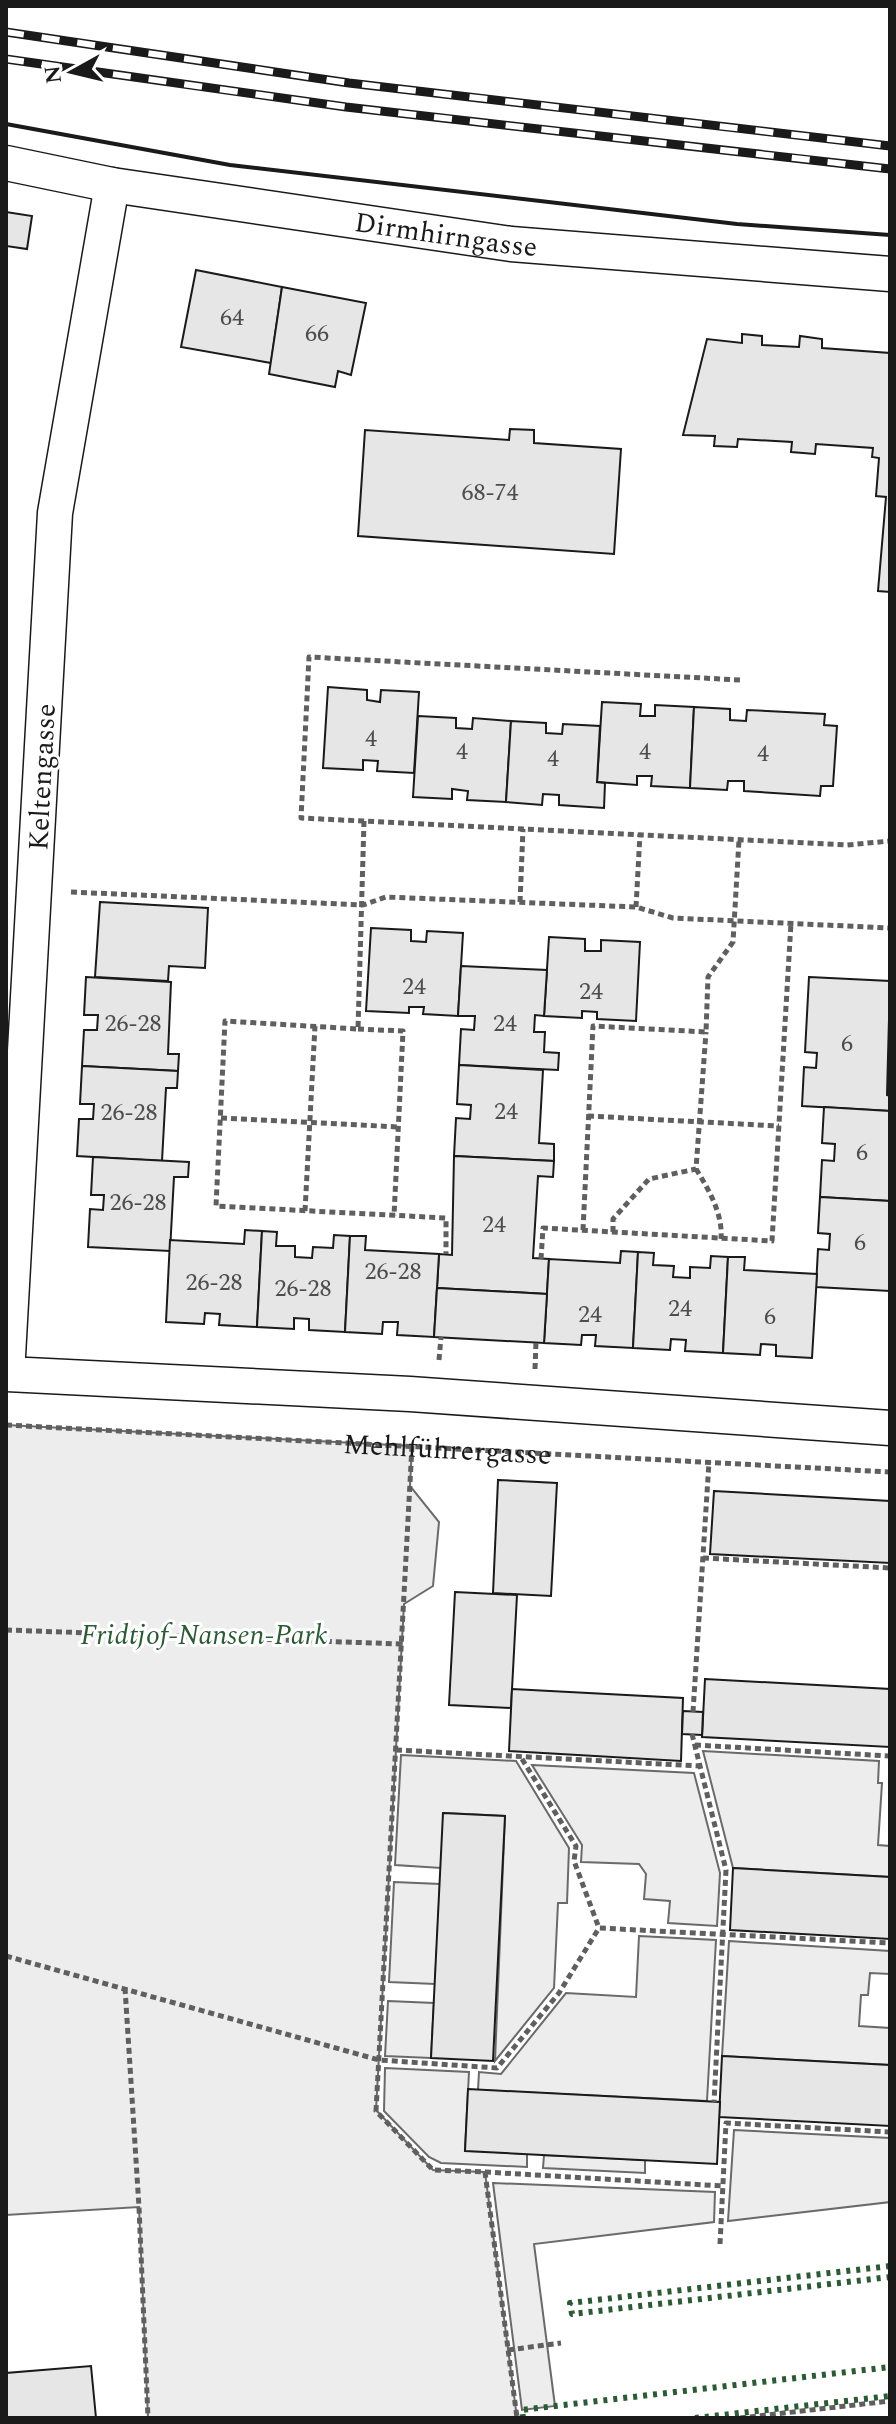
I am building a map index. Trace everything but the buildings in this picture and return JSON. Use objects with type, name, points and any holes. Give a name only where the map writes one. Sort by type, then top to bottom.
[{"type":"street","name":"Dirmhirngasse","points":[[6,163],[112,185],[511,244],[890,274]]},
{"type":"street","name":"Keltengasse","points":[[7,1374],[55,513],[112,185]]},
{"type":"street","name":"Mehlführergasse","points":[[7,1374],[410,1394],[890,1428]]},
{"type":"path","points":[[740,680],[309,657],[301,818],[847,845],[890,841]]},
{"type":"path","points":[[358,1029],[364,821]]},
{"type":"path","points":[[520,902],[523,829]]},
{"type":"path","points":[[636,907],[640,834]]},
{"type":"path","points":[[721,1239],[722,1225],[708,1188],[696,1169],[708,977],[733,942],[739,840]]},
{"type":"path","points":[[35,890],[363,905],[386,897],[636,907],[673,918],[890,928]]},
{"type":"path","points":[[541,1259],[543,1228],[772,1241],[791,923]]},
{"type":"path","points":[[394,1216],[403,1031],[225,1021],[216,1206],[394,1216],[446,1218],[446,1254]]},
{"type":"path","points":[[305,1211],[315,1026]]},
{"type":"path","points":[[583,1230],[593,1026],[706,1032]]},
{"type":"path","points":[[588,1116],[779,1126]]},
{"type":"path","points":[[221,1118],[399,1127]]},
{"type":"path","points":[[613,1232],[613,1219],[649,1179],[696,1169]]},
{"type":"path","name":"Mehlführergasse","points":[[6,1425],[890,1472]]},
{"type":"path","points":[[412,1446],[376,2111],[433,2170],[724,2186]]},
{"type":"path","points":[[693,1712],[709,1462]]},
{"type":"path","points":[[703,1558],[890,1568]]},
{"type":"path","points":[[6,1630],[401,1644]]},
{"type":"path","points":[[692,1734],[726,1870],[714,2102]]},
{"type":"path","points":[[695,1745],[890,1756]]},
{"type":"path","points":[[396,1750],[700,1766]]},
{"type":"path","points":[[522,1759],[576,1846],[574,1861],[599,1928]]},
{"type":"path","points":[[6,1956],[379,2060],[497,2068],[559,1993],[599,1928]]},
{"type":"path","points":[[599,1928],[890,1943]]},
{"type":"path","points":[[125,1987],[148,2418]]},
{"type":"path","points":[[719,2123],[890,2132]]},
{"type":"path","points":[[720,2244],[726,2123]]},
{"type":"path","points":[[485,2172],[517,2418]]},
{"type":"path","points":[[508,2350],[561,2343]]},
{"type":"path","points":[[740,2418],[890,2401]]},
{"type":"green space","name":"Fridtjof-Nansen-Park","points":[[6,1425],[412,1446],[410,1486],[439,1522],[433,1586],[404,1604],[376,2110],[433,2170],[485,2172],[517,2418],[148,2418],[139,2207],[6,2215]]},
{"type":"green space","points":[[703,1751],[879,1761],[878,1783],[882,1783],[878,1845],[890,1846],[890,1877],[733,1868]]},
{"type":"green space","points":[[401,1755],[516,1761],[569,1848],[567,1903],[558,1903],[554,1988],[495,2061],[505,1816],[444,1813],[441,1868],[395,1865]]},
{"type":"green space","points":[[532,1765],[694,1773],[720,1873],[717,1926],[668,1923],[670,1901],[644,1899],[646,1874],[639,1864],[581,1862],[582,1845]]},
{"type":"green space","points":[[394,1882],[440,1884],[435,1984],[389,1982]]},
{"type":"green space","points":[[639,1936],[716,1940],[707,2101],[478,2090],[479,2072],[501,2074],[566,1993],[636,1997]]},
{"type":"green space","points":[[729,1941],[890,1951],[890,1974],[870,1973],[868,1995],[861,1995],[859,2026],[890,2028],[890,2065],[722,2056]]},
{"type":"green space","points":[[388,2001],[434,2003],[431,2058],[385,2056]]},
{"type":"green space","points":[[385,2068],[469,2072],[465,2150],[527,2154],[527,2167],[441,2163],[429,2157],[384,2111]]},
{"type":"green space","points":[[734,2130],[890,2138],[890,2202],[728,2221]]},
{"type":"green space","points":[[544,2155],[645,2160],[645,2173],[543,2168]]},
{"type":"green space","points":[[493,2183],[715,2192],[714,2222],[534,2244],[555,2406],[522,2410]]},
{"type":"railway","points":[[6,32],[349,83],[890,146]]},
{"type":"railway","points":[[6,59],[346,107],[890,169]]},
{"type":"hedge","points":[[890,2266],[570,2303],[572,2314],[890,2277]]},
{"type":"hedge","points":[[523,2418],[522,2410],[890,2367]]},
{"type":"hedge","points":[[695,2418],[890,2396]]},
{"type":"fence","points":[[6,809],[6,827]]},
{"type":"wall","points":[[6,124],[230,165],[737,224],[890,235]]}]
